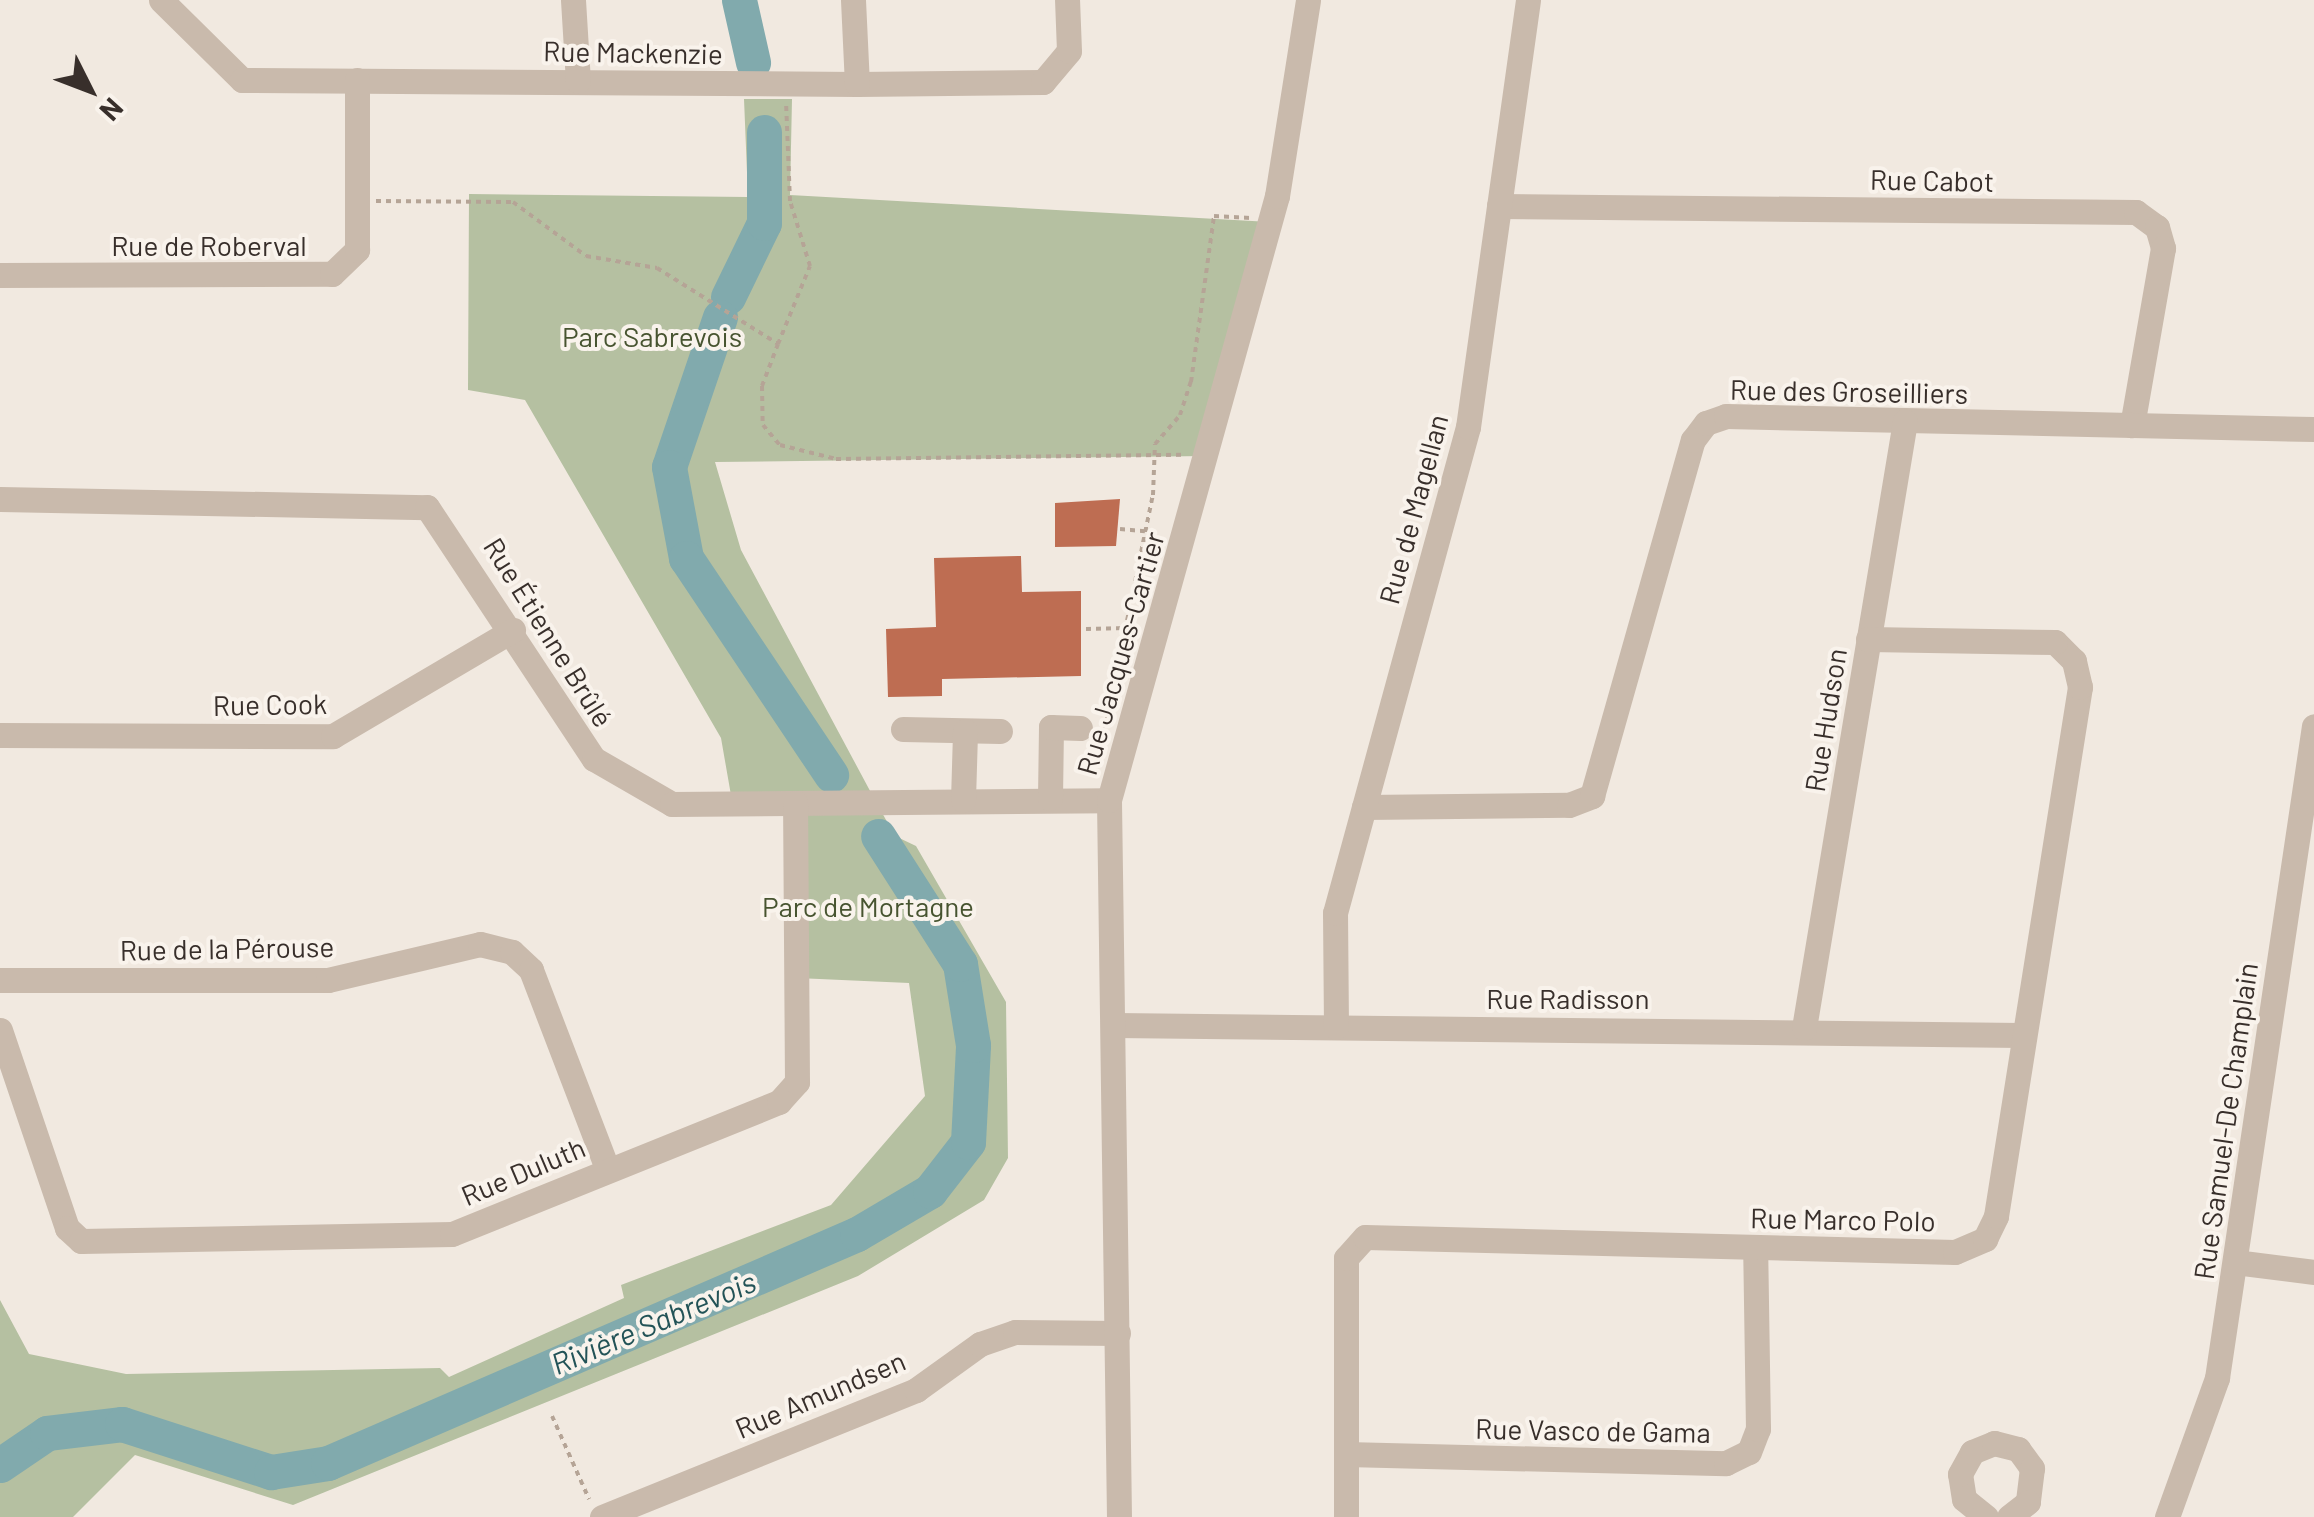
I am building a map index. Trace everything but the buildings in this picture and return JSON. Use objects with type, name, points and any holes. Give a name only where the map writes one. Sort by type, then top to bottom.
[{"type":"street","name":"Rue Mackenzie","points":[[161,0],[242,80],[785,84],[1043,82],[1069,51],[1067,0]]},
{"type":"street","points":[[573,0],[578,80]]},
{"type":"street","points":[[854,0],[857,84]]},
{"type":"street","name":"Rue Jacques-Cartier","points":[[1120,1517],[1109,800],[1270,222],[1308,0]]},
{"type":"street","name":"Rue de Magellan","points":[[1336,1027],[1335,913],[1468,427],[1528,0]]},
{"type":"street","name":"Rue de Roberval","points":[[0,275],[332,274],[357,250],[357,80]]},
{"type":"street","name":"Rue Cabot","points":[[1499,206],[2136,212],[2163,248],[2132,425]]},
{"type":"street","name":"Rue des Groseilliers","points":[[1364,807],[1569,805],[1592,796],[1693,440],[1706,423],[1726,416],[2314,429]]},
{"type":"street","name":"Rue Hudson","points":[[1804,1028],[1904,421]]},
{"type":"street","name":"Rue Étienne Brûlé","points":[[0,499],[410,503],[440,518],[594,759],[672,804],[1109,800]]},
{"type":"street","name":"Rue Cook","points":[[0,735],[333,736],[512,630]]},
{"type":"street","name":"Rue Marco Polo","points":[[1346,1517],[1346,1258],[1365,1237],[1955,1252],[1985,1239],[1996,1216],[2021,1035],[2080,687],[2074,661],[2055,642],[1868,639]]},
{"type":"street","name":"Rue Samuel-De Champlain","points":[[2167,1517],[2205,1426],[2235,1262],[2314,726]]},
{"type":"street","points":[[1050,798],[1051,727],[1092,732]]},
{"type":"street","points":[[902,729],[1000,731]]},
{"type":"street","points":[[963,800],[965,730]]},
{"type":"street","name":"Rue Duluth","points":[[0,1030],[67,1228],[81,1241],[452,1234],[607,1168],[779,1102],[797,1082],[795,802]]},
{"type":"street","name":"Rue de la Pérouse","points":[[0,980],[328,980],[480,944],[512,952],[531,970],[607,1168]]},
{"type":"street","name":"Rue Radisson","points":[[1115,1025],[1804,1028],[2021,1035]]},
{"type":"street","name":"Rue Vasco de Gama","points":[[1346,1454],[1726,1463],[1748,1452],[1758,1429],[1755,1247]]},
{"type":"street","points":[[2235,1262],[2314,1272]]},
{"type":"street","name":"Rue Amundsen","points":[[600,1517],[916,1390],[980,1344],[1015,1332],[1118,1333]]},
{"type":"street","points":[[1986,1517],[1964,1499],[1960,1474],[1972,1452],[1994,1443],[2018,1450],[2032,1468],[2033,1492],[2018,1515]]},
{"type":"path","points":[[785,84],[790,201],[810,266],[778,344],[763,406],[763,424],[780,445],[836,458],[1206,456]]},
{"type":"path","points":[[358,201],[513,202],[586,256],[657,268],[778,344]]},
{"type":"path","points":[[1092,732],[1128,628],[1146,531],[1154,455],[1191,382],[1214,216],[1270,222]]},
{"type":"path","points":[[1120,529],[1146,531]]},
{"type":"path","points":[[1086,629],[1128,628]]},
{"type":"path","points":[[552,1416],[600,1517]]},
{"type":"green space","name":"Parc Sabrevois","points":[[744,99],[792,99],[790,195],[1270,222],[1206,456],[715,462],[741,550],[876,802],[895,836],[916,846],[1006,1002],[1008,1158],[984,1200],[858,1276],[293,1505],[135,1455],[73,1517],[0,1517],[0,1300],[29,1354],[126,1374],[440,1368],[449,1377],[624,1298],[621,1285],[831,1205],[925,1096],[909,983],[797,978],[795,803],[732,801],[721,738],[525,400],[468,390],[469,194],[748,197]]},
{"type":"waterway","name":"Rivière Sabrevois","points":[[739,0],[753,62]]},
{"type":"waterway","name":"Rivière Sabrevois","points":[[728,297],[764,223],[764,132]]},
{"type":"waterway","name":"Rivière Sabrevois","points":[[720,317],[669,467],[686,558],[831,775]]},
{"type":"waterway","name":"Rivière Sabrevois","points":[[0,1465],[47,1433],[122,1424],[271,1472],[328,1463],[857,1234],[930,1191],[968,1142],[973,1045],[960,964],[878,836]]},
{"type":"park label","name":"Parc de Mortagne","points":[[868,906]]}]
